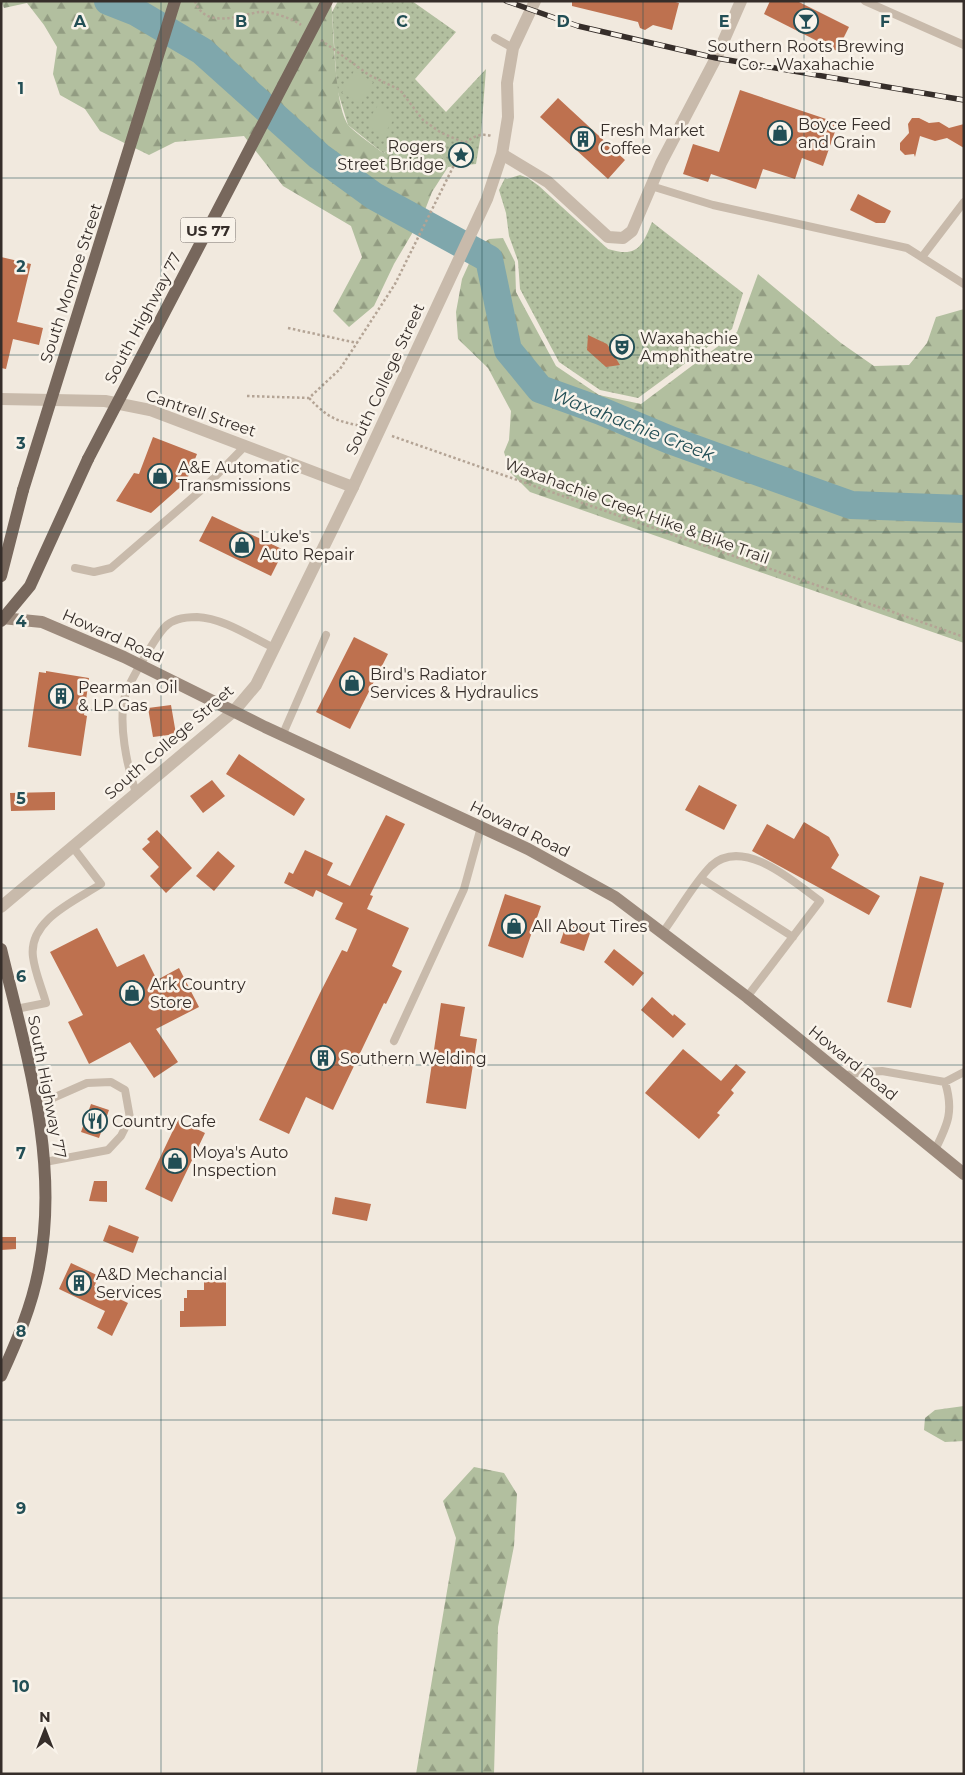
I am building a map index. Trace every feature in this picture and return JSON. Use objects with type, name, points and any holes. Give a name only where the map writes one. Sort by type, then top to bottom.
[{"type":"main road","name":"South Monroe Street","points":[[1,576],[23,490],[175,1]]},
{"type":"main road","name":"South Highway 77","points":[[2,615],[30,586],[88,459],[327,1]]},
{"type":"main road","name":"Howard Road","points":[[2,615],[42,622],[141,666],[282,736],[528,849],[615,897],[747,997],[964,1174]]},
{"type":"main road","name":"South Highway 77","points":[[1,949],[16,1009],[36,1105],[45,1162],[46,1210],[39,1270],[26,1317],[1,1376]]},
{"type":"street","name":"South College Street","points":[[1,907],[234,711],[256,685],[353,487],[487,199],[502,154],[508,117],[507,83],[513,48],[535,1]]},
{"type":"street","points":[[502,154],[548,182],[608,237],[623,238],[632,231],[651,186],[741,1]]},
{"type":"street","name":"Cantrell Street","points":[[1,399],[105,401],[150,410],[353,487]]},
{"type":"lane","points":[[865,1],[964,46]]},
{"type":"lane","points":[[495,38],[513,48]]},
{"type":"lane","points":[[651,186],[713,205],[907,248],[964,284]]},
{"type":"lane","points":[[922,257],[964,202]]},
{"type":"lane","points":[[76,568],[94,572],[111,568],[206,486],[246,445]]},
{"type":"lane","points":[[136,793],[128,769],[124,734],[125,695],[165,627],[182,618],[198,617],[215,621],[274,648]]},
{"type":"lane","points":[[282,736],[326,635]]},
{"type":"lane","points":[[394,1040],[464,889],[481,827]]},
{"type":"lane","points":[[16,1009],[46,1003],[33,957],[33,944],[38,928],[101,884],[72,846]]},
{"type":"lane","points":[[663,932],[712,866],[725,857],[736,856],[752,859],[774,868],[820,901],[747,997]]},
{"type":"lane","points":[[702,879],[793,937]]},
{"type":"lane","points":[[843,1076],[862,1072],[882,1071],[945,1082],[964,1072]]},
{"type":"lane","points":[[36,1105],[87,1082],[111,1082],[125,1090],[130,1118],[122,1136],[108,1150],[45,1162]]},
{"type":"lane","points":[[935,1150],[950,1114],[950,1099],[945,1082]]},
{"type":"path","points":[[195,1],[197,6],[210,16],[228,20],[261,12],[295,20],[302,26]]},
{"type":"path","points":[[317,37],[369,75],[400,90],[424,120],[440,132],[465,143]]},
{"type":"path","points":[[247,396],[309,398],[340,369],[395,284],[465,143],[473,137],[484,134],[503,139]]},
{"type":"path","points":[[288,328],[357,343]]},
{"type":"path","name":"Waxahachie Creek Hike & Bike Trail","points":[[309,398],[325,415],[338,421],[379,431],[964,637]]},
{"type":"green space","points":[[1,1],[331,1],[338,87],[345,118],[350,127],[383,153],[407,143],[435,144],[448,167],[432,192],[423,215],[394,264],[374,306],[349,327],[333,311],[362,257],[351,226],[283,186],[244,136],[175,142],[149,155],[100,131],[85,109],[60,95],[53,74],[57,47],[44,25],[27,3],[4,8]]},
{"type":"green space","points":[[338,1],[412,1],[456,32],[415,79],[446,112],[486,69],[481,134],[476,164],[448,167],[435,144],[407,143],[383,153],[348,125],[337,89],[332,12]]},
{"type":"green space","points":[[354,71],[373,82],[361,104],[342,93]]},
{"type":"green space","points":[[378,105],[396,116],[383,136],[366,124]]},
{"type":"green space","points":[[520,175],[539,186],[608,249],[626,252],[637,248],[645,238],[652,222],[743,293],[732,329],[638,398],[600,390],[559,362],[520,289],[518,261],[509,236],[506,213],[499,190],[505,178]]},
{"type":"green space","points":[[503,238],[515,262],[516,292],[556,366],[599,395],[641,404],[737,332],[758,274],[841,343],[874,366],[909,365],[927,343],[936,317],[964,309],[964,643],[530,492],[510,472],[504,452],[509,440],[511,411],[488,368],[458,339],[456,312],[462,279],[476,248],[489,239]]},
{"type":"green space","points":[[964,1406],[964,1441],[945,1442],[924,1430],[925,1418],[935,1410]]},
{"type":"green space","points":[[474,1467],[504,1473],[517,1494],[514,1546],[498,1627],[494,1774],[416,1774],[456,1538],[443,1501]]},
{"type":"building","points":[[572,1],[672,1],[679,3],[672,30],[653,25],[645,30],[640,28],[638,22],[572,6]]},
{"type":"building","name":"Southern Roots Brewing Co. - Waxahachie","points":[[770,1],[797,1],[849,27],[837,51],[764,14]]},
{"type":"building","name":"Boyce Feed and Grain","points":[[740,90],[838,123],[823,166],[802,158],[795,179],[763,169],[756,189],[711,174],[708,182],[683,174],[693,144],[719,152]]},
{"type":"building","name":"Fresh Market Coffee","points":[[558,98],[625,160],[608,179],[540,117]]},
{"type":"building","points":[[912,118],[919,118],[929,123],[939,122],[949,128],[964,124],[964,148],[947,138],[935,141],[920,136],[915,157],[914,154],[905,155],[900,150],[900,143],[909,133],[908,124]]},
{"type":"building","points":[[858,194],[891,211],[885,223],[876,223],[850,210]]},
{"type":"building","points":[[1,257],[31,264],[17,322],[43,328],[39,345],[13,339],[6,369],[1,368]]},
{"type":"building","points":[[588,335],[607,344],[620,365],[606,367],[587,350]]},
{"type":"building","name":"A&E Automatic Transmissions","points":[[153,437],[197,454],[186,482],[151,513],[116,501],[134,473],[139,474]]},
{"type":"building","name":"Luke's Auto Repair","points":[[212,516],[284,550],[271,576],[199,541]]},
{"type":"building","name":"Bird's Radiator Services & Hydraulics","points":[[354,637],[388,654],[350,729],[316,712]]},
{"type":"building","name":"Pearman Oil & LP Gas","points":[[46,671],[89,678],[84,715],[87,716],[81,756],[28,747],[39,672],[46,673]]},
{"type":"building","points":[[171,705],[176,734],[153,737],[148,708]]},
{"type":"building","points":[[239,754],[305,799],[294,816],[226,774]]},
{"type":"building","points":[[212,780],[225,796],[203,813],[190,796]]},
{"type":"building","points":[[699,785],[737,805],[724,830],[685,810]]},
{"type":"building","points":[[55,792],[55,810],[11,811],[10,793]]},
{"type":"building","points":[[386,815],[405,824],[370,895],[373,896],[367,909],[409,928],[392,966],[402,971],[386,1004],[384,1003],[333,1110],[306,1097],[289,1134],[259,1120],[342,950],[347,952],[357,929],[335,919],[343,903],[316,890],[313,897],[284,883],[289,872],[293,874],[305,850],[333,863],[327,875],[350,886]]},
{"type":"building","points":[[804,822],[829,837],[839,855],[831,868],[880,896],[869,915],[752,851],[767,824],[794,839]]},
{"type":"building","points":[[157,830],[192,868],[166,893],[150,876],[159,867],[142,849],[150,842],[147,839]]},
{"type":"building","points":[[218,851],[235,866],[214,891],[196,876]]},
{"type":"building","points":[[920,876],[944,883],[911,1008],[887,1002]]},
{"type":"building","name":"All About Tires","points":[[505,894],[541,906],[523,958],[488,946]]},
{"type":"building","points":[[567,922],[591,930],[584,951],[560,943]]},
{"type":"building","name":"Ark Country Store","points":[[97,928],[117,967],[144,954],[157,980],[179,968],[199,1007],[156,1029],[178,1062],[154,1078],[130,1042],[89,1064],[68,1022],[83,1015],[50,952]]},
{"type":"building","points":[[614,949],[644,973],[633,986],[604,962]]},
{"type":"building","points":[[652,997],[673,1016],[674,1014],[686,1024],[673,1038],[641,1010]]},
{"type":"building","points":[[441,1003],[465,1007],[460,1036],[477,1039],[466,1109],[426,1103]]},
{"type":"building","points":[[683,1049],[721,1081],[736,1064],[746,1072],[731,1090],[734,1093],[717,1113],[720,1115],[699,1139],[645,1093]]},
{"type":"building","name":"Country Cafe","points":[[91,1104],[109,1110],[99,1138],[81,1132]]},
{"type":"building","name":"Moya's Auto Inspection","points":[[178,1120],[205,1133],[172,1202],[145,1189]]},
{"type":"building","points":[[94,1181],[107,1181],[107,1202],[89,1201]]},
{"type":"building","points":[[335,1197],[371,1204],[367,1221],[332,1214]]},
{"type":"building","points":[[109,1225],[139,1237],[133,1253],[103,1241]]},
{"type":"building","points":[[1,1237],[16,1237],[16,1249],[1,1250]]},
{"type":"building","points":[[71,1263],[99,1276],[94,1287],[128,1303],[112,1336],[97,1328],[105,1311],[59,1289]]},
{"type":"building","points":[[204,1281],[226,1281],[226,1326],[180,1327],[180,1311],[184,1311],[184,1298],[187,1298],[187,1290],[204,1290]]},
{"type":"waterway","name":"Waxahachie Creek","points":[[108,1],[136,12],[202,51],[319,156],[374,196],[489,259],[508,350],[540,389],[601,411],[670,440],[851,505],[964,509]]},
{"type":"railway","points":[[506,1],[578,26],[716,58],[964,100]]},
{"type":"place","name":"Southern Roots Brewing Co. - Waxahachie","points":[[806,21]]},
{"type":"place","name":"Boyce Feed and Grain","points":[[780,133]]},
{"type":"place","name":"Fresh Market Coffee","points":[[583,139]]},
{"type":"place","name":"Rogers Street Bridge","points":[[461,155]]},
{"type":"place","name":"Waxahachie Amphitheatre","points":[[622,347]]},
{"type":"place","name":"A&E Automatic Transmissions","points":[[160,476]]},
{"type":"place","name":"Luke's Auto Repair","points":[[242,545]]},
{"type":"place","name":"Bird's Radiator Services & Hydraulics","points":[[352,683]]},
{"type":"place","name":"Pearman Oil & LP Gas","points":[[61,696]]},
{"type":"place","name":"All About Tires","points":[[514,926]]},
{"type":"place","name":"Ark Country Store","points":[[132,993]]},
{"type":"place","name":"Southern Welding","points":[[323,1058]]},
{"type":"place","name":"Country Cafe","points":[[95,1121]]},
{"type":"place","name":"Moya's Auto Inspection","points":[[175,1161]]},
{"type":"place","name":"A&D Mechancial Services","points":[[79,1283]]}]
